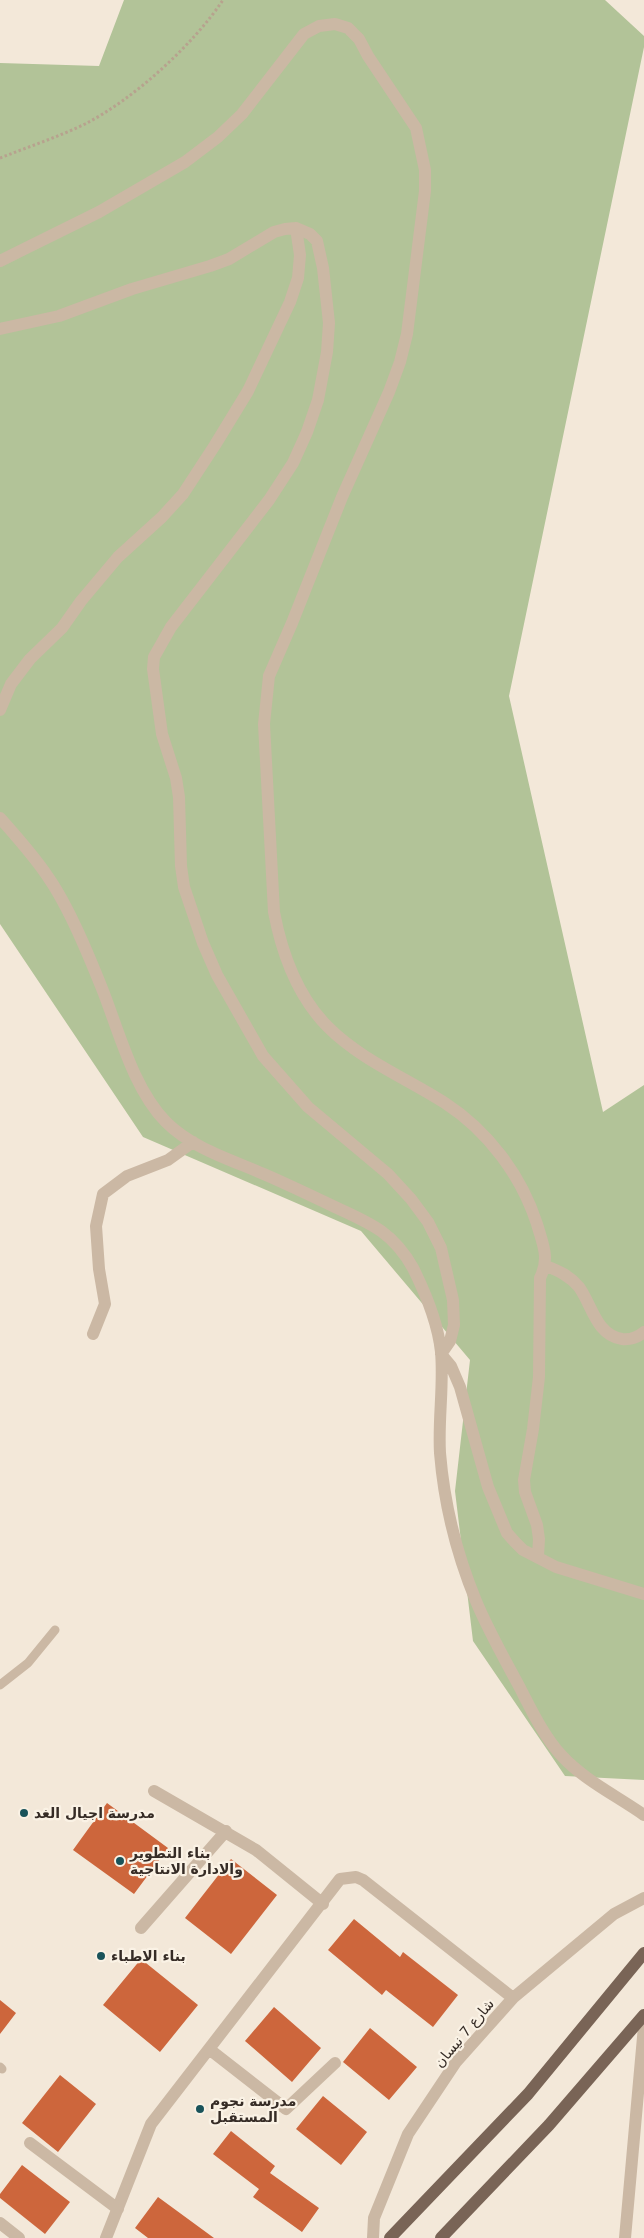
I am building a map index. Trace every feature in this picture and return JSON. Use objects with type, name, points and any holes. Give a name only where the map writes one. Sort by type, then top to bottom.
[{"type":"main road","points":[[390,2238],[528,2094],[644,1953]]},
{"type":"main road","points":[[441,2238],[549,2125],[644,2015]]},
{"type":"street","points":[[0,261],[99,212],[185,162],[218,137],[242,114],[304,34],[319,26],[335,24],[348,28],[359,39],[416,128],[426,170],[407,334],[389,392],[342,497],[292,624],[268,676],[264,724],[274,912],[289,968],[300,990],[327,1027],[373,1061],[445,1103],[468,1121],[513,1171],[524,1190],[545,1250],[546,1266],[540,1278],[539,1377],[533,1429],[524,1480],[524,1492],[537,1525],[539,1539],[538,1556]]},
{"type":"street","points":[[0,710],[11,684],[30,659],[62,628],[81,601],[118,557],[162,517],[183,494],[216,445],[248,391],[290,302],[298,278],[300,239],[296,228]]},
{"type":"street","points":[[0,329],[59,316],[132,289],[210,266],[229,259],[274,232],[296,228],[310,234],[317,241],[323,268],[329,323],[327,352],[318,400],[307,432],[293,463],[269,500],[189,602],[159,646],[154,657],[153,669],[156,698],[162,734],[180,797],[181,866],[184,887],[210,959],[263,1056],[308,1107],[388,1174],[411,1199],[428,1222],[441,1248],[448,1273],[452,1300],[454,1324],[450,1341],[441,1354]]},
{"type":"street","points":[[0,818],[45,872],[63,903],[102,990],[124,1049],[156,1110],[175,1130],[193,1142],[232,1162],[280,1181],[363,1219],[388,1235],[402,1251],[413,1269],[437,1325],[441,1354],[440,1430],[443,1477],[457,1540],[476,1601],[522,1691],[559,1753],[571,1766],[644,1815]]},
{"type":"street","points":[[93,1334],[105,1304],[99,1269],[96,1226],[103,1194],[127,1176],[168,1160],[193,1142]]},
{"type":"street","points":[[546,1266],[570,1278],[580,1288],[595,1318],[604,1331],[614,1338],[626,1340],[638,1337],[644,1332]]},
{"type":"street","points":[[441,1354],[451,1366],[460,1387],[488,1487],[507,1533],[523,1550],[570,1572],[644,1594]]},
{"type":"street","points":[[154,1791],[226,1831],[272,1862],[323,1904]]},
{"type":"street","points":[[141,1928],[226,1831]]},
{"type":"street","points":[[106,2238],[151,2124],[323,1904],[340,1879],[356,1877],[513,1998]]},
{"type":"street","name":"شارع 7 نيسان","points":[[373,2238],[374,2218],[408,2134],[456,2062],[513,1998],[614,1914],[644,1898]]},
{"type":"street","points":[[625,2238],[644,2026]]},
{"type":"street","points":[[209,2049],[286,2109],[335,2063]]},
{"type":"street","points":[[30,2143],[118,2209]]},
{"type":"street","points":[[0,2223],[19,2238]]},
{"type":"lane","points":[[0,1685],[28,1662],[55,1630]]},
{"type":"path","points":[[0,158],[87,123],[124,98],[184,49],[202,30],[223,0]]},
{"type":"green space","points":[[124,0],[605,0],[644,36],[644,47],[509,696],[603,1112],[644,1085],[644,1780],[565,1776],[473,1641],[455,1491],[470,1360],[361,1231],[143,1137],[0,924],[0,63],[99,66]]},
{"type":"building","points":[[107,1803],[168,1848],[134,1894],[73,1850]]},
{"type":"building","points":[[231,1859],[277,1895],[231,1954],[185,1918]]},
{"type":"building","points":[[354,1919],[400,1957],[403,1952],[458,1995],[433,2027],[386,1990],[382,1995],[328,1950]]},
{"type":"building","points":[[141,1959],[198,2005],[160,2052],[103,2005]]},
{"type":"building","points":[[0,2000],[16,2013],[0,2034]]},
{"type":"building","points":[[274,2007],[321,2048],[292,2082],[245,2041]]},
{"type":"building","points":[[370,2028],[417,2067],[389,2100],[343,2062]]},
{"type":"building","points":[[60,2075],[96,2104],[58,2152],[22,2123]]},
{"type":"building","points":[[323,2096],[367,2132],[341,2165],[296,2129]]},
{"type":"building","points":[[231,2131],[275,2166],[270,2173],[319,2208],[302,2232],[253,2197],[259,2189],[213,2154]]},
{"type":"building","points":[[22,2165],[70,2202],[45,2234],[0,2198],[0,2194]]},
{"type":"building","points":[[158,2197],[214,2238],[148,2238],[135,2228]]},
{"type":"place","name":"مدرسة اجيال الغد","points":[[24,1813]]},
{"type":"place","name":"بناء التطوير والادارة الانتاجية","points":[[120,1861]]},
{"type":"place","name":"بناء الاطباء","points":[[101,1956]]},
{"type":"place","name":"مدرسة نجوم المستقبل","points":[[200,2109]]}]
